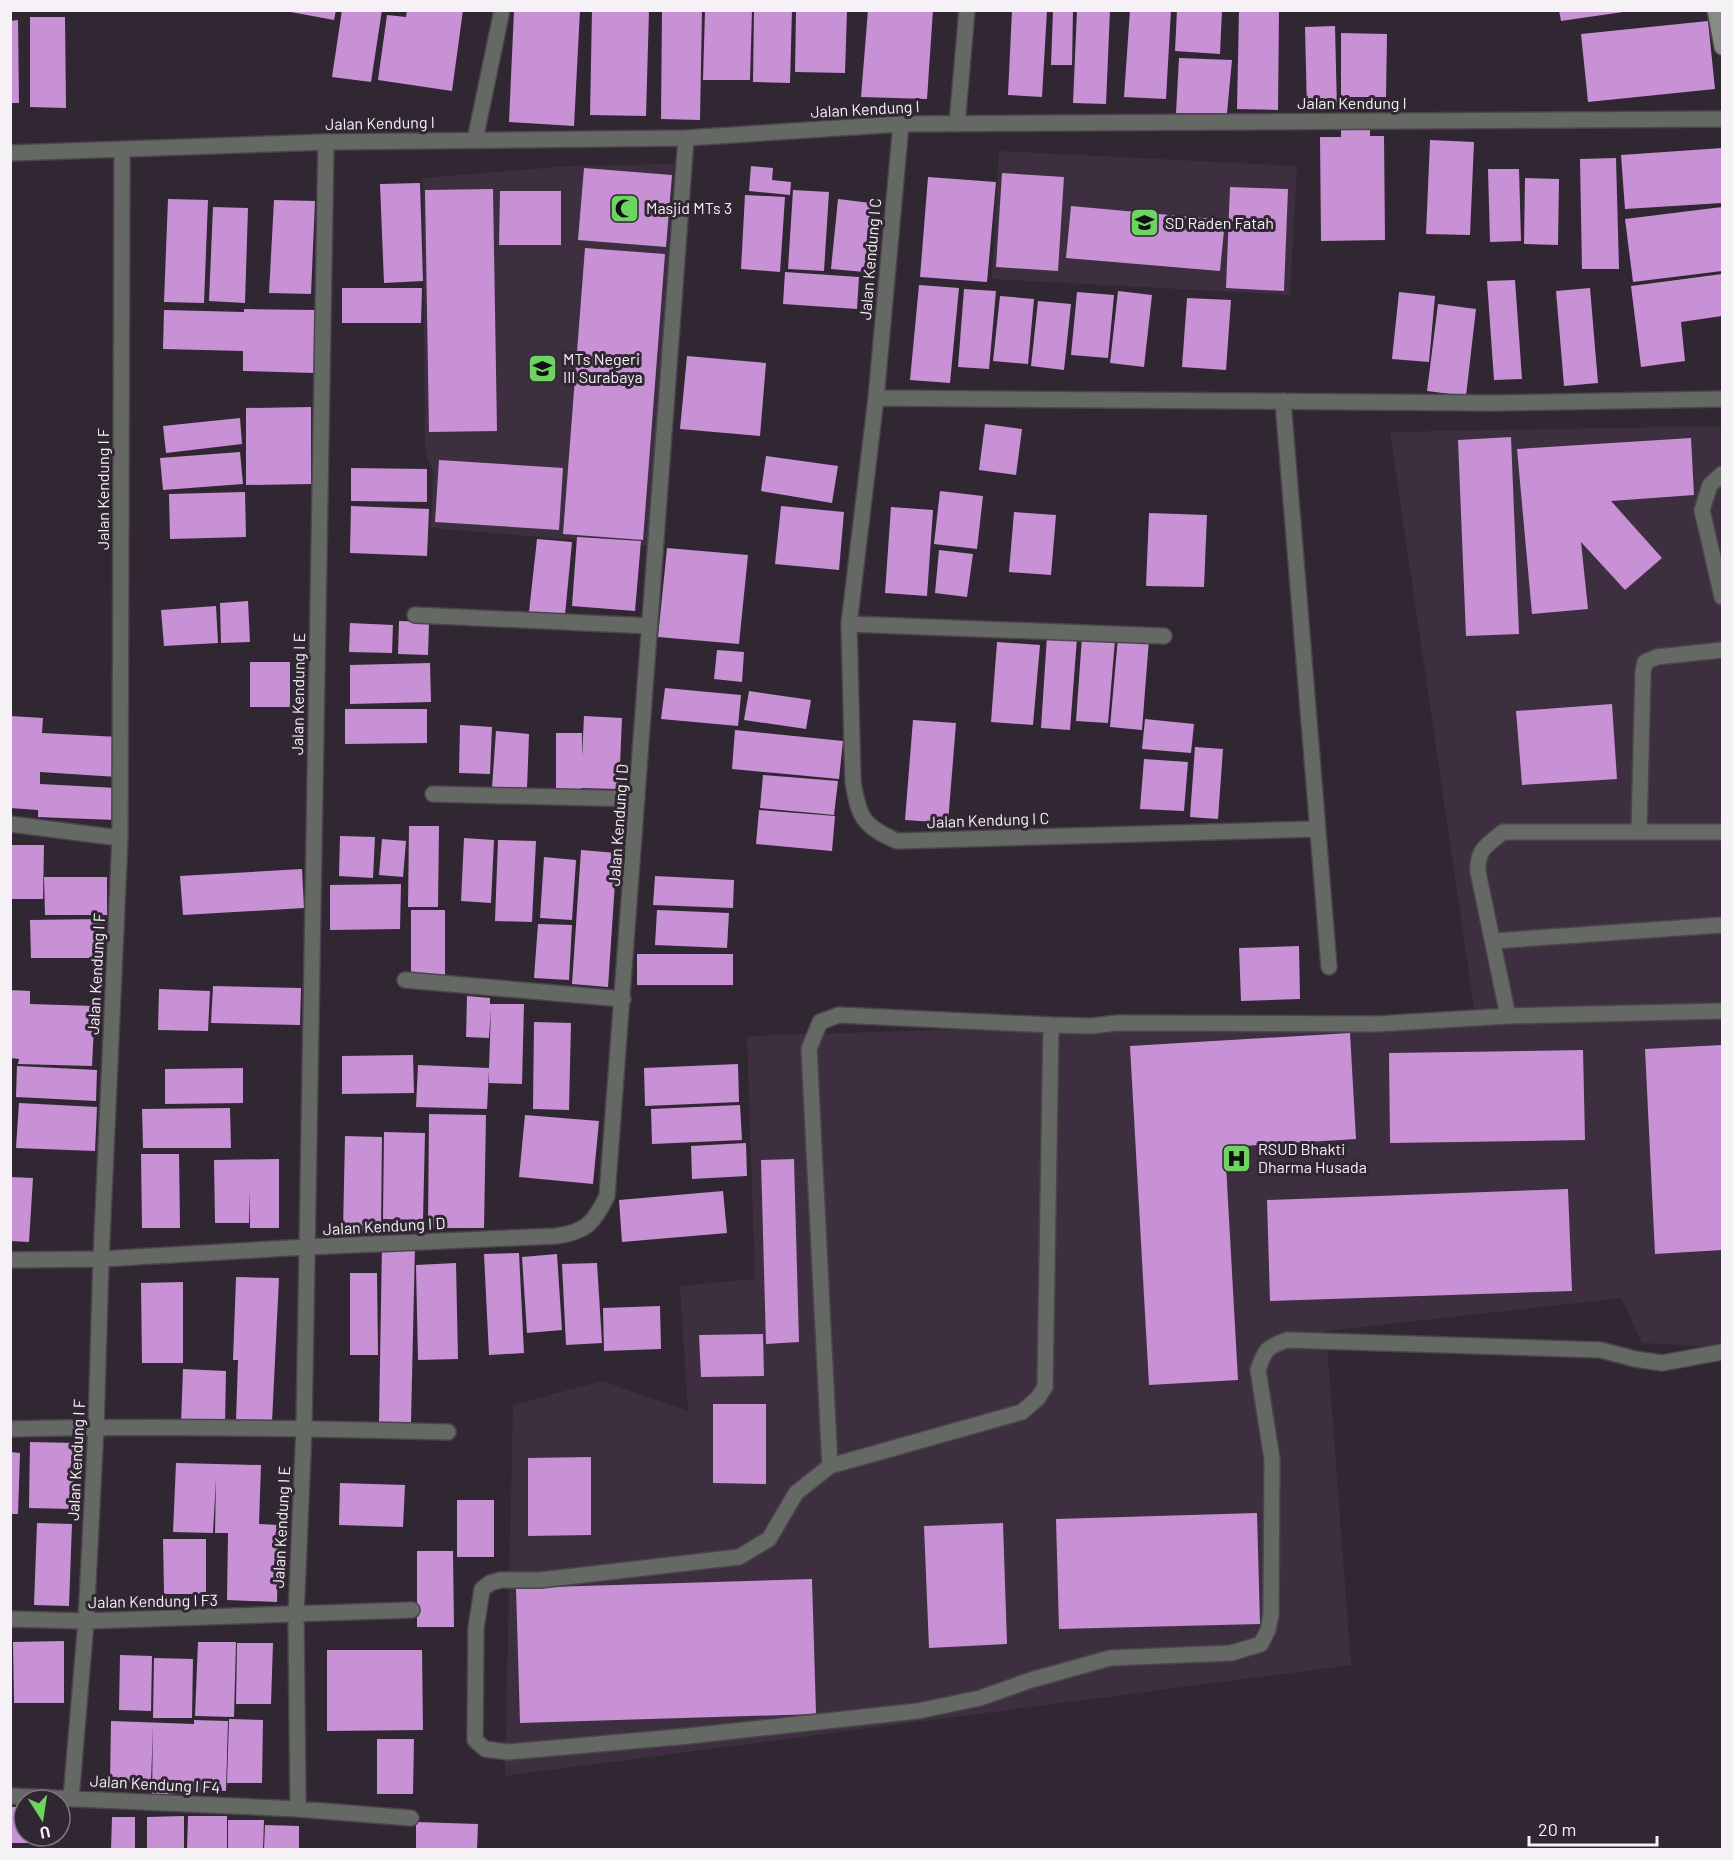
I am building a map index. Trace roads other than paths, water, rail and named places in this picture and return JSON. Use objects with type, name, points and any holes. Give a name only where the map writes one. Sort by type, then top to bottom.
[{"type":"main road","points":[[1715,10],[1722,47]]},
{"type":"street","points":[[475,140],[502,10]]},
{"type":"street","points":[[957,124],[967,10]]},
{"type":"street","name":"Jalan Kendung I","points":[[10,153],[326,142],[686,138],[901,124],[1722,119]]},
{"type":"street","name":"Jalan Kendung I C","points":[[901,124],[876,398],[849,624],[853,782],[856,803],[867,824],[879,833],[897,841],[1317,829]]},
{"type":"street","name":"Jalan Kendung I D","points":[[307,1247],[556,1236],[578,1232],[599,1212],[608,1197],[686,138]]},
{"type":"street","name":"Jalan Kendung I E","points":[[298,1809],[296,1615],[304,1428],[326,142]]},
{"type":"street","name":"Jalan Kendung I F","points":[[72,1788],[87,1621],[120,838],[122,150]]},
{"type":"street","points":[[876,398],[1493,403],[1722,399]]},
{"type":"street","points":[[1284,401],[1329,967]]},
{"type":"street","points":[[1722,474],[1710,485],[1702,510],[1722,597]]},
{"type":"street","points":[[415,615],[650,626]]},
{"type":"street","points":[[849,624],[1164,636]]},
{"type":"street","points":[[1639,832],[1645,662],[1658,657],[1722,650]]},
{"type":"street","points":[[433,794],[638,799]]},
{"type":"street","points":[[10,824],[120,838]]},
{"type":"street","points":[[1508,1016],[1478,872],[1478,860],[1483,848],[1503,832],[1722,832]]},
{"type":"street","points":[[1493,941],[1722,925]]},
{"type":"street","points":[[405,980],[623,999]]},
{"type":"street","points":[[830,1466],[809,1049],[820,1022],[839,1015],[1092,1026],[1117,1023],[1377,1024],[1508,1016],[1722,1011]]},
{"type":"street","points":[[1051,1025],[1045,1387],[1038,1398],[1023,1412],[830,1466],[796,1493],[769,1539],[740,1557],[540,1580],[501,1580],[490,1583],[482,1589],[476,1628],[475,1740],[485,1749],[508,1752],[689,1736],[918,1711],[980,1698],[1031,1680],[1110,1658],[1231,1653],[1261,1644],[1268,1630],[1271,1615],[1272,1459],[1258,1370],[1263,1356],[1271,1345],[1287,1340],[1530,1346],[1601,1350],[1662,1363],[1722,1352]]},
{"type":"street","points":[[10,1260],[101,1259],[307,1247]]},
{"type":"street","points":[[10,1429],[304,1428],[448,1432]]},
{"type":"street","name":"Jalan Kendung I F3","points":[[10,1619],[87,1621],[412,1610]]},
{"type":"street","name":"Jalan Kendung I F4","points":[[72,1798],[298,1809],[411,1818]]},
{"type":"place","name":"Masjid MTs 3","points":[[625,208]]},
{"type":"place","name":"SD Raden Fatah","points":[[1144,223]]},
{"type":"place","name":"MTs Negeri III Surabaya","points":[[542,368]]},
{"type":"place","name":"RSUD Bhakti Dharma Husada","points":[[1237,1158]]}]
